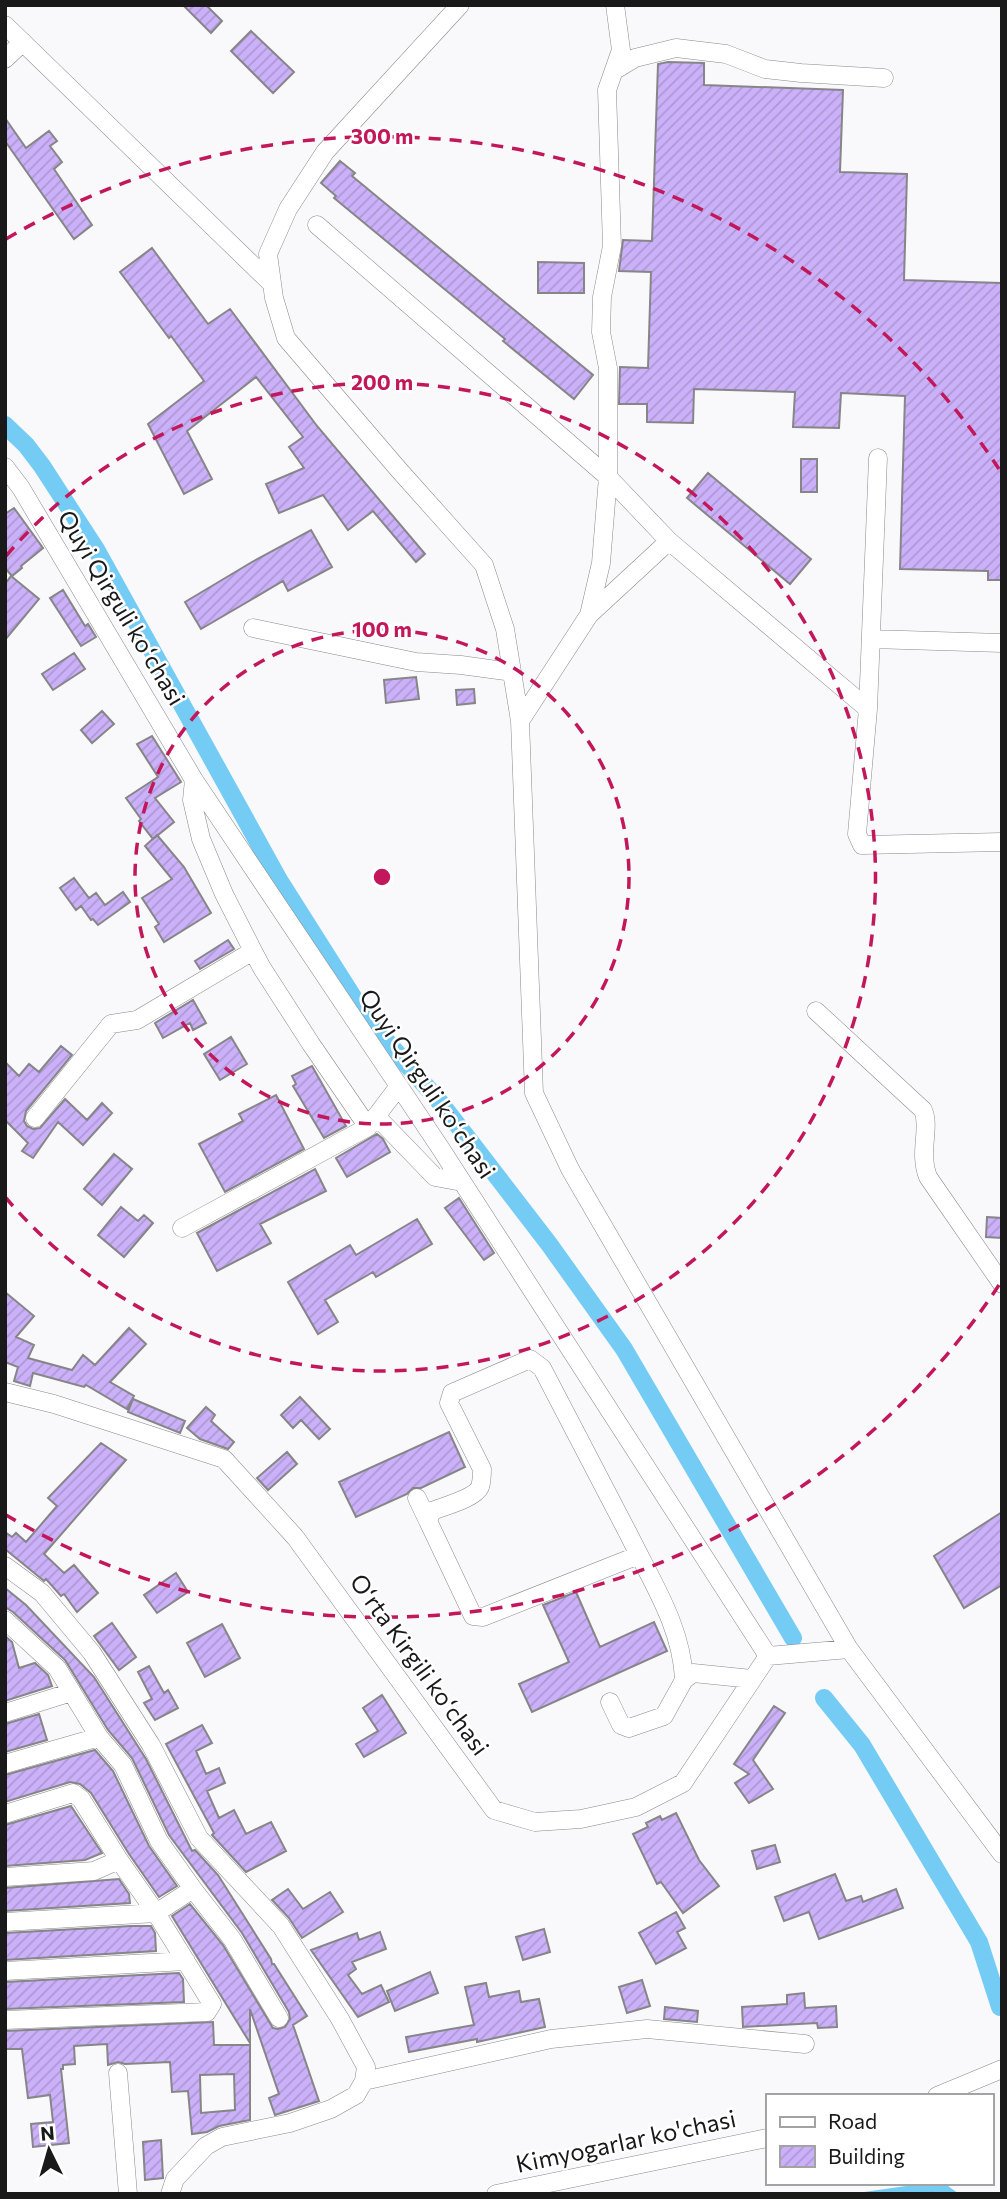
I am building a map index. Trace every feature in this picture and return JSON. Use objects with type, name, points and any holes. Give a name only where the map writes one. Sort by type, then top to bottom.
[{"type":"street","points":[[460,5],[325,152],[288,209],[268,254],[274,298],[286,338],[484,565],[506,629],[520,721],[534,1093],[570,1170],[849,1648],[1002,1854]]},
{"type":"street","points":[[589,615],[601,563],[608,477],[608,368],[601,332],[602,297],[612,246],[607,90],[621,50],[615,5]]},
{"type":"street","points":[[5,25],[272,284]]},
{"type":"street","points":[[5,59],[23,42]]},
{"type":"street","points":[[615,70],[635,58],[676,48],[726,54],[765,69],[884,78]]},
{"type":"street","points":[[317,225],[608,477],[669,541],[868,709]]},
{"type":"street","points":[[878,458],[868,709],[857,834],[862,845],[1002,842]]},
{"type":"street","name":"Quyi Qirguli koʻchasi","points":[[5,467],[13,488],[194,780],[463,1182],[768,1656]]},
{"type":"street","points":[[520,721],[589,615],[669,541]]},
{"type":"street","points":[[253,628],[415,662],[512,672]]},
{"type":"street","points":[[871,639],[1002,643]]},
{"type":"street","points":[[194,780],[192,800],[201,839],[224,894],[262,968],[311,1044],[372,1121],[435,1177],[463,1182]]},
{"type":"street","points":[[35,1118],[110,1024],[137,1020],[253,951]]},
{"type":"street","points":[[816,1011],[923,1110],[926,1119],[923,1165],[928,1177],[1002,1284]]},
{"type":"street","points":[[182,1228],[372,1121],[399,1086]]},
{"type":"street","points":[[428,1521],[432,1511],[473,1495],[479,1488],[481,1478],[482,1469],[449,1403],[452,1393],[530,1359],[542,1368],[673,1623],[683,1657],[684,1680]]},
{"type":"street","name":"Oʻrta Kirgili koʻchasi","points":[[5,1392],[54,1404],[224,1459],[295,1537],[494,1810],[535,1822],[581,1819],[636,1807],[683,1783],[768,1656]]},
{"type":"street","points":[[417,1498],[473,1616],[483,1617],[639,1556]]},
{"type":"street","points":[[5,1566],[42,1593],[92,1653],[151,1745],[199,1838],[281,1926],[340,2018],[366,2067],[364,2081],[356,2095],[331,2109],[290,2123],[222,2137],[206,2146],[175,2179],[170,2194]]},
{"type":"street","points":[[5,1620],[57,1668],[99,1737],[122,1765],[159,1841],[232,1939],[279,2018]]},
{"type":"street","points":[[768,1656],[849,1648]]},
{"type":"street","points":[[610,1702],[621,1725],[629,1728],[664,1716],[684,1680],[693,1673],[752,1679]]},
{"type":"street","points":[[5,1713],[72,1692]]},
{"type":"street","points":[[5,1764],[99,1737]]},
{"type":"street","points":[[5,1814],[73,1793],[81,1798],[212,2004],[207,2012],[5,2020]]},
{"type":"street","points":[[5,1877],[94,1871],[119,1860]]},
{"type":"street","points":[[5,1922],[156,1913],[193,1889]]},
{"type":"street","points":[[5,1971],[186,1961]]},
{"type":"street","points":[[364,2081],[551,2039],[647,2029],[806,2044]]},
{"type":"street","points":[[942,2094],[1002,2069]]},
{"type":"street","points":[[118,2073],[128,2194]]},
{"type":"street","name":"Kimyogarlar ko'chasi","points":[[496,2194],[766,2137]]},
{"type":"water","points":[[913,2185],[947,2185],[959,2194],[850,2194]]},
{"type":"building","points":[[183,5],[206,5],[222,21],[211,33]]},
{"type":"building","points":[[251,31],[294,72],[273,93],[231,51]]},
{"type":"building","points":[[704,63],[704,85],[843,90],[840,172],[907,174],[904,280],[1001,283],[1002,580],[988,580],[988,571],[900,569],[905,396],[841,393],[839,428],[793,427],[795,392],[694,389],[693,423],[647,422],[647,404],[619,404],[620,367],[648,368],[651,272],[619,271],[623,240],[652,241],[658,64]]},
{"type":"building","points":[[5,118],[26,148],[49,131],[57,141],[50,146],[62,162],[54,169],[92,225],[74,239],[5,141]]},
{"type":"building","points":[[340,161],[355,173],[352,176],[593,375],[574,399],[334,198],[336,196],[321,183]]},
{"type":"building","points":[[152,248],[208,324],[230,309],[317,426],[425,554],[416,562],[373,511],[348,530],[323,495],[279,513],[266,484],[304,468],[289,447],[303,437],[256,377],[187,431],[212,479],[184,494],[148,424],[204,381],[120,272]]},
{"type":"building","points":[[538,262],[584,263],[584,293],[538,293]]},
{"type":"building","points":[[801,459],[817,459],[817,492],[801,492]]},
{"type":"building","points":[[708,473],[811,559],[790,584],[687,498]]},
{"type":"building","points":[[14,508],[43,548],[12,576],[5,568],[5,514]]},
{"type":"building","points":[[311,530],[332,567],[288,591],[283,581],[201,629],[185,602]]},
{"type":"building","points":[[11,576],[39,599],[5,640],[5,584]]},
{"type":"building","points":[[63,590],[85,626],[88,624],[96,637],[81,646],[50,598]]},
{"type":"building","points":[[74,653],[85,669],[53,690],[42,674]]},
{"type":"building","points":[[416,677],[419,699],[386,703],[384,680]]},
{"type":"building","points":[[474,689],[475,703],[457,705],[456,690]]},
{"type":"building","points":[[102,711],[114,724],[92,743],[81,730]]},
{"type":"building","points":[[152,736],[181,782],[155,798],[174,822],[153,839],[126,798],[158,777],[137,744]]},
{"type":"building","points":[[157,835],[184,867],[211,913],[164,942],[155,927],[159,924],[142,898],[172,879],[145,846]]},
{"type":"building","points":[[74,878],[89,898],[96,893],[105,905],[123,892],[130,902],[98,925],[81,906],[76,910],[60,888]]},
{"type":"building","points":[[228,940],[234,949],[200,969],[195,961]]},
{"type":"building","points":[[193,1000],[206,1023],[193,1030],[190,1023],[163,1038],[155,1023]]},
{"type":"building","points":[[231,1037],[247,1064],[220,1080],[204,1054]]},
{"type":"building","points":[[61,1046],[72,1055],[26,1111],[24,1121],[27,1126],[40,1128],[65,1099],[87,1120],[102,1103],[112,1113],[83,1145],[58,1122],[33,1158],[22,1151],[28,1143],[5,1120],[5,1062],[19,1076],[29,1064],[39,1072]]},
{"type":"building","points":[[312,1066],[346,1126],[324,1138],[293,1086],[296,1084],[292,1076]]},
{"type":"building","points":[[276,1095],[304,1149],[225,1192],[199,1144],[243,1121],[239,1114]]},
{"type":"building","points":[[377,1134],[390,1152],[347,1177],[336,1158]]},
{"type":"building","points":[[114,1154],[132,1169],[102,1205],[84,1189]]},
{"type":"building","points":[[315,1169],[326,1191],[260,1224],[271,1243],[217,1271],[197,1233]]},
{"type":"building","points":[[459,1198],[494,1253],[484,1260],[445,1208]]},
{"type":"building","points":[[121,1207],[138,1221],[144,1215],[153,1223],[124,1257],[98,1235]]},
{"type":"building","points":[[987,1217],[1002,1218],[1002,1238],[986,1237]]},
{"type":"building","points":[[417,1219],[432,1244],[376,1277],[373,1272],[325,1300],[338,1322],[318,1334],[288,1282],[350,1245],[356,1255]]},
{"type":"building","points":[[5,1292],[34,1316],[16,1337],[34,1345],[28,1358],[72,1370],[83,1355],[95,1365],[129,1328],[146,1344],[110,1382],[134,1396],[127,1409],[86,1385],[84,1387],[33,1373],[30,1386],[14,1381],[18,1367],[5,1362]]},
{"type":"building","points":[[300,1397],[330,1429],[319,1439],[301,1420],[293,1428],[281,1415]]},
{"type":"building","points":[[133,1399],[185,1421],[180,1433],[128,1412]]},
{"type":"building","points":[[206,1407],[215,1415],[211,1421],[234,1442],[228,1449],[200,1439],[187,1428]]},
{"type":"building","points":[[449,1432],[465,1467],[421,1488],[413,1488],[407,1494],[356,1517],[339,1482]]},
{"type":"building","points":[[101,1443],[126,1460],[44,1554],[64,1573],[74,1565],[98,1593],[77,1612],[64,1594],[61,1596],[46,1579],[44,1581],[5,1549],[5,1532],[12,1537],[16,1533],[26,1542],[57,1506],[48,1498]]},
{"type":"building","points":[[287,1452],[297,1464],[268,1490],[257,1478]]},
{"type":"building","points":[[1002,1512],[1002,1585],[964,1608],[934,1556]]},
{"type":"building","points":[[176,1573],[188,1592],[157,1613],[144,1595]]},
{"type":"building","points":[[5,1588],[26,1605],[94,1677],[146,1759],[192,1851],[195,1850],[218,1875],[307,2016],[293,2025],[319,2101],[275,2115],[269,2098],[279,2094],[250,2009],[250,2043],[172,1916],[190,1904],[223,1945],[273,2028],[285,2027],[290,2019],[289,2012],[242,1933],[169,1835],[132,1758],[108,1730],[65,1660],[5,1607]]},
{"type":"building","points":[[576,1592],[600,1647],[654,1622],[667,1651],[532,1712],[519,1684],[569,1662],[543,1605]]},
{"type":"building","points":[[112,1623],[136,1657],[119,1670],[94,1636]]},
{"type":"building","points":[[222,1624],[240,1658],[205,1677],[187,1643]]},
{"type":"building","points":[[5,1636],[12,1642],[19,1668],[35,1663],[48,1675],[52,1686],[5,1701]]},
{"type":"building","points":[[149,1666],[164,1693],[168,1690],[178,1708],[155,1720],[144,1703],[152,1699],[138,1672]]},
{"type":"building","points":[[382,1695],[406,1733],[364,1757],[356,1744],[378,1731],[363,1708]]},
{"type":"building","points":[[774,1706],[785,1713],[753,1760],[773,1789],[749,1803],[735,1783],[749,1774],[734,1764]]},
{"type":"building","points":[[39,1714],[47,1740],[5,1752],[5,1724]]},
{"type":"building","points":[[202,1725],[212,1743],[196,1751],[206,1774],[219,1768],[225,1783],[207,1791],[219,1818],[234,1810],[246,1834],[271,1822],[286,1851],[246,1872],[212,1835],[214,1833],[166,1744]]},
{"type":"building","points":[[95,1750],[113,1771],[149,1846],[177,1886],[159,1897],[91,1793],[80,1784],[70,1782],[5,1802],[5,1775]]},
{"type":"building","points":[[71,1806],[102,1853],[85,1860],[5,1866],[5,1825]]},
{"type":"building","points":[[676,1813],[699,1860],[719,1886],[683,1913],[661,1882],[657,1884],[633,1834],[648,1827],[646,1823],[660,1816],[662,1820]]},
{"type":"building","points":[[775,1845],[780,1862],[757,1869],[752,1851]]},
{"type":"building","points":[[835,1874],[846,1901],[861,1896],[863,1902],[896,1889],[903,1908],[819,1939],[809,1912],[784,1921],[775,1897]]},
{"type":"building","points":[[119,1879],[129,1894],[130,1903],[5,1911],[5,1888]]},
{"type":"building","points":[[288,1889],[303,1909],[330,1892],[343,1912],[302,1938],[289,1918],[272,1900]]},
{"type":"building","points":[[676,1912],[685,1928],[677,1932],[686,1948],[656,1964],[639,1933]]},
{"type":"building","points":[[151,1926],[155,1933],[156,1951],[5,1960],[5,1933]]},
{"type":"building","points":[[544,1929],[550,1952],[523,1960],[516,1937]]},
{"type":"building","points":[[380,1932],[386,1949],[352,1962],[356,1969],[348,1975],[362,1994],[381,1985],[389,2002],[358,2017],[311,1950],[357,1933],[359,1940]]},
{"type":"building","points":[[430,1972],[438,1993],[395,2011],[387,1991]]},
{"type":"building","points":[[179,1973],[183,1979],[184,2002],[5,2009],[5,1982]]},
{"type":"building","points":[[642,1980],[650,2006],[627,2013],[619,1987]]},
{"type":"building","points":[[486,1983],[489,1997],[519,1991],[521,2002],[539,1999],[545,2027],[477,2042],[477,2039],[409,2052],[406,2037],[474,2025],[465,1987]]},
{"type":"building","points":[[804,1993],[805,2008],[836,2006],[837,2027],[818,2028],[817,2023],[743,2027],[742,2007],[787,2004],[787,1995]]},
{"type":"building","points":[[665,2007],[698,2011],[697,2022],[664,2019]]},
{"type":"building","points":[[213,2022],[214,2045],[250,2045],[250,2120],[192,2134],[188,2091],[172,2092],[170,2062],[118,2062],[108,2065],[107,2044],[74,2046],[75,2064],[63,2065],[61,2069],[69,2143],[33,2147],[31,2124],[53,2122],[50,2095],[28,2098],[22,2049],[5,2049],[5,2031]],"holes":[[[234,2074],[235,2110],[201,2113],[200,2075]]]},
{"type":"building","points":[[161,2140],[163,2178],[145,2180],[143,2142]]},
{"type":"waterway","points":[[5,425],[26,445],[42,466],[97,551],[279,880],[367,1019],[439,1101],[549,1244],[624,1349],[793,1638]]},
{"type":"waterway","points":[[824,1698],[862,1745],[979,1942],[1000,2007]]}]
